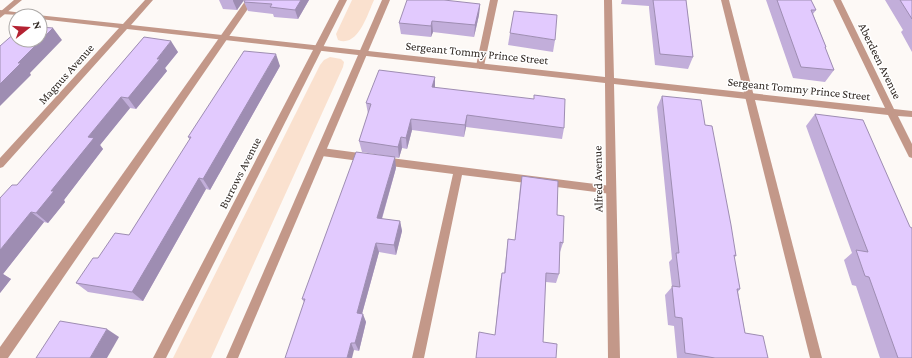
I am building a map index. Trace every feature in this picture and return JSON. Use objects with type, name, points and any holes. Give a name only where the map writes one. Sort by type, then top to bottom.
[{"type":"street","points":[[1,14],[18,0]]},
{"type":"street","name":"Magnus Avenue","points":[[0,164],[149,0]]},
{"type":"street","points":[[0,358],[250,0]]},
{"type":"street","name":"Burrows Avenue","points":[[159,358],[343,0]]},
{"type":"street","points":[[232,358],[322,152],[386,0]]},
{"type":"street","points":[[480,66],[494,0]]},
{"type":"street","name":"Alfred Avenue","points":[[608,0],[614,358]]},
{"type":"street","points":[[724,0],[816,358]]},
{"type":"street","name":"Aberdeen Avenue","points":[[837,0],[912,154]]},
{"type":"street","name":"Sergeant Tommy Prince Street","points":[[48,18],[912,114]]},
{"type":"street","points":[[322,152],[458,172],[611,190]]},
{"type":"street","points":[[418,358],[458,172]]},
{"type":"shaded area","points":[[352,0],[374,0],[357,34],[351,39],[345,41],[338,40],[336,34]]},
{"type":"shaded area","points":[[330,57],[341,59],[344,62],[343,67],[211,358],[173,358],[320,65],[324,60]]},
{"type":"building","points":[[245,0],[301,0],[295,10],[270,7],[272,4],[244,2]]},
{"type":"building","points":[[407,0],[444,0],[480,4],[475,25],[432,21],[431,26],[399,23]]},
{"type":"building","points":[[653,0],[686,0],[693,57],[660,54]]},
{"type":"building","points":[[777,0],[811,0],[816,10],[811,10],[834,70],[801,67]]},
{"type":"building","points":[[900,0],[912,0],[912,19]]},
{"type":"building","points":[[514,11],[557,15],[555,40],[510,33]]},
{"type":"building","points":[[48,28],[53,28],[48,33]]},
{"type":"building","points":[[144,37],[171,41],[157,59],[160,59],[128,98],[121,97],[88,137],[94,138],[51,191],[54,191],[36,213],[31,212],[0,250],[0,198],[12,185],[17,185]]},
{"type":"building","points":[[8,39],[8,48],[33,48],[18,63],[21,63],[0,84],[0,46]]},
{"type":"building","points":[[244,51],[276,54],[203,179],[199,178],[132,292],[76,283],[93,258],[98,258],[115,233],[129,235],[191,137],[188,137]]},
{"type":"building","points":[[379,70],[435,77],[432,87],[534,99],[534,95],[565,99],[564,128],[467,115],[465,125],[411,119],[406,138],[401,137],[398,147],[359,141],[371,104],[366,103]]},
{"type":"building","points":[[662,96],[701,100],[705,125],[712,126],[736,256],[734,255],[740,289],[737,289],[745,333],[763,336],[768,358],[715,358],[685,353],[682,318],[675,317],[672,286],[680,287],[676,253],[679,253]]},
{"type":"building","points":[[815,114],[863,120],[910,227],[912,228],[912,358],[898,358],[869,277],[865,276],[856,250],[868,252]]},
{"type":"building","points":[[356,152],[395,157],[377,218],[400,221],[394,245],[376,243],[357,313],[363,314],[355,343],[351,343],[347,358],[285,358],[305,299],[302,299]]},
{"type":"building","points":[[522,176],[558,181],[557,215],[564,216],[563,243],[560,242],[559,274],[546,273],[543,342],[557,344],[556,358],[476,358],[479,332],[495,335],[502,273],[505,273],[508,239],[515,240]]},
{"type":"building","points":[[60,321],[107,329],[90,358],[36,358]]}]
